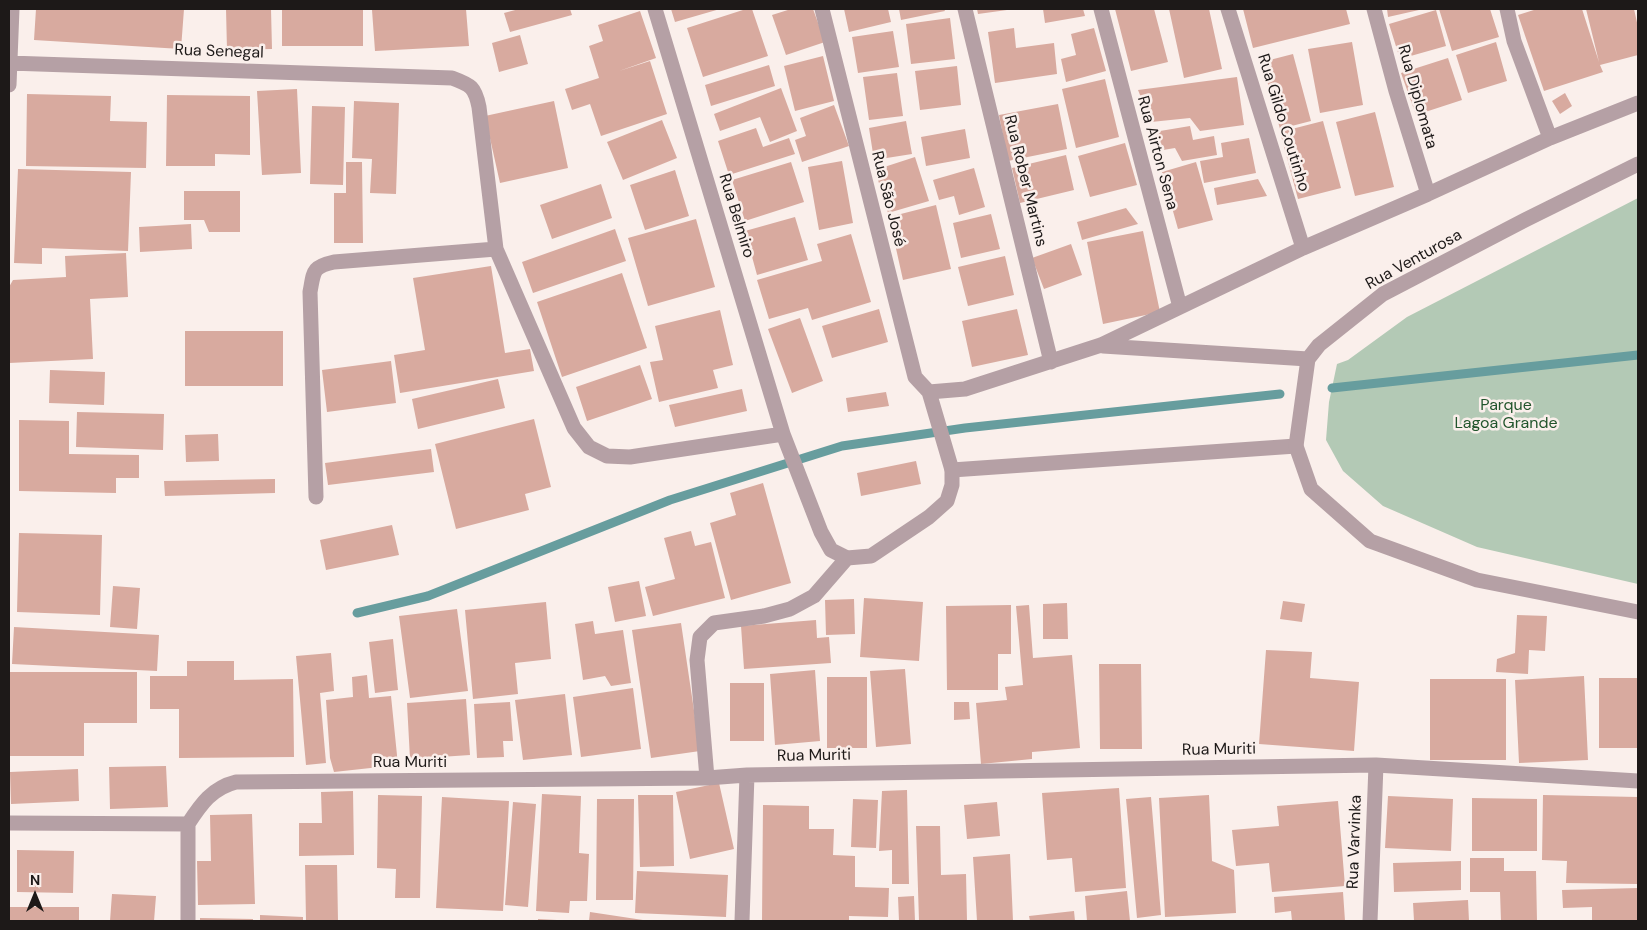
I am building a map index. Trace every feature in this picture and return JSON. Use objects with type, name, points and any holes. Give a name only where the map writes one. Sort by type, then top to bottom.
[{"type":"street","points":[[9,85],[12,9]]},
{"type":"street","name":"Rua Belmiro","points":[[655,9],[783,434],[821,532],[831,550],[847,558]]},
{"type":"street","name":"Rua São José","points":[[822,9],[915,377],[929,392]]},
{"type":"street","name":"Rua Rober Martins","points":[[965,9],[1051,362]]},
{"type":"street","name":"Rua Airton Sena","points":[[1101,9],[1180,307]]},
{"type":"street","name":"Rua Gildo Coutinho","points":[[1228,9],[1303,248]]},
{"type":"street","name":"Rua Diplomata","points":[[1374,9],[1396,91],[1428,194]]},
{"type":"street","points":[[1507,9],[1514,41],[1550,138]]},
{"type":"street","name":"Rua Senegal","points":[[10,63],[452,78],[470,85],[476,94],[479,107],[496,249],[574,428],[589,447],[607,456],[630,457],[783,434]]},
{"type":"street","points":[[707,778],[696,660],[700,637],[714,623],[764,616],[790,609],[814,596],[847,558],[871,556],[929,517],[947,501],[952,485],[952,470],[929,392],[965,389],[1101,345],[1303,248],[1428,194],[1550,138],[1638,102]]},
{"type":"street","name":"Rua Venturosa","points":[[1308,358],[1319,345],[1383,294],[1638,164]]},
{"type":"street","points":[[316,497],[310,292],[313,273],[320,265],[334,262],[496,249]]},
{"type":"street","points":[[1101,345],[1308,358],[1296,446],[1311,489],[1370,541],[1477,580],[1638,612]]},
{"type":"street","points":[[952,470],[1296,446]]},
{"type":"street","name":"Rua Muriti","points":[[188,824],[210,796],[222,786],[236,782],[707,778],[747,775],[1376,765],[1638,781]]},
{"type":"street","name":"Rua Varvinka","points":[[1370,921],[1376,765]]},
{"type":"street","points":[[742,921],[747,775]]},
{"type":"street","points":[[9,823],[188,824],[188,921]]},
{"type":"green space","name":"Parque Lagoa Grande","points":[[1638,198],[1638,584],[1477,547],[1383,506],[1343,471],[1326,440],[1329,402],[1337,364],[1348,360],[1407,317]]},
{"type":"building","points":[[36,9],[184,9],[181,49],[34,40]]},
{"type":"building","points":[[226,9],[271,9],[272,49],[227,50]]},
{"type":"building","points":[[282,9],[363,9],[363,46],[282,46]]},
{"type":"building","points":[[466,9],[469,46],[375,51],[372,10]]},
{"type":"building","points":[[519,9],[570,9],[572,15],[510,32],[504,13]]},
{"type":"building","points":[[671,9],[720,9],[675,22]]},
{"type":"building","points":[[746,9],[752,9],[768,56],[703,77],[687,28]]},
{"type":"building","points":[[791,9],[813,9],[825,42],[786,55],[772,15]]},
{"type":"building","points":[[844,9],[888,9],[891,22],[849,32]]},
{"type":"building","points":[[899,9],[944,9],[945,11],[901,20]]},
{"type":"building","points":[[977,9],[1007,9],[1007,10],[978,14]]},
{"type":"building","points":[[1043,9],[1083,9],[1085,16],[1045,23]]},
{"type":"building","points":[[1115,9],[1154,9],[1168,62],[1131,71]]},
{"type":"building","points":[[1169,9],[1209,9],[1222,69],[1184,78]]},
{"type":"building","points":[[1243,9],[1346,9],[1350,24],[1253,48]]},
{"type":"building","points":[[1387,9],[1419,9],[1419,10],[1388,17]]},
{"type":"building","points":[[1439,9],[1490,9],[1499,37],[1452,51]]},
{"type":"building","points":[[1537,9],[1582,9],[1599,62],[1586,9],[1634,9],[1638,27],[1638,55],[1600,65],[1603,72],[1544,91],[1518,15]]},
{"type":"building","points":[[1436,10],[1446,46],[1400,59],[1389,24]]},
{"type":"building","points":[[640,11],[656,58],[619,71],[650,61],[667,114],[601,136],[590,104],[572,110],[565,89],[599,78],[589,46],[603,41],[598,25]]},
{"type":"building","points":[[950,18],[955,59],[911,64],[906,24]]},
{"type":"building","points":[[1014,28],[1016,48],[1054,43],[1057,74],[995,83],[988,32]]},
{"type":"building","points":[[1094,28],[1106,71],[1066,82],[1061,59],[1076,55],[1071,34]]},
{"type":"building","points":[[893,31],[899,67],[858,73],[852,37]]},
{"type":"building","points":[[520,35],[528,64],[499,72],[492,43]]},
{"type":"building","points":[[1352,42],[1363,105],[1320,113],[1308,49]]},
{"type":"building","points":[[1496,42],[1507,81],[1468,93],[1456,55]]},
{"type":"building","points":[[1293,54],[1311,121],[1280,129],[1262,62]]},
{"type":"building","points":[[823,56],[834,101],[795,111],[784,66]]},
{"type":"building","points":[[1448,58],[1462,100],[1416,115],[1401,73]]},
{"type":"building","points":[[769,65],[775,86],[711,106],[705,85]]},
{"type":"building","points":[[957,66],[961,105],[920,110],[915,71]]},
{"type":"building","points":[[897,73],[903,116],[869,120],[863,77]]},
{"type":"building","points":[[1237,77],[1244,125],[1200,131],[1190,118],[1151,122],[1138,90]]},
{"type":"building","points":[[1105,79],[1119,137],[1076,148],[1062,89]]},
{"type":"building","points":[[781,88],[797,131],[770,142],[760,117],[720,131],[714,114]]},
{"type":"building","points":[[297,89],[301,173],[262,175],[257,91]]},
{"type":"building","points":[[1565,93],[1572,106],[1560,114],[1552,101]]},
{"type":"building","points":[[27,94],[111,96],[110,121],[147,122],[146,168],[26,166]]},
{"type":"building","points":[[167,95],[250,96],[250,155],[215,154],[215,166],[166,166]]},
{"type":"building","points":[[354,101],[399,103],[396,194],[370,193],[372,159],[352,158]]},
{"type":"building","points":[[554,101],[568,168],[500,183],[485,116]]},
{"type":"building","points":[[1058,104],[1067,149],[1008,161],[999,115]]},
{"type":"building","points":[[834,105],[849,146],[802,162],[795,140],[806,136],[800,118]]},
{"type":"building","points":[[312,106],[345,107],[343,185],[310,184]]},
{"type":"building","points":[[1375,112],[1394,187],[1355,196],[1336,122]]},
{"type":"building","points":[[662,120],[677,158],[623,180],[607,142]]},
{"type":"building","points":[[906,121],[912,154],[874,160],[869,128]]},
{"type":"building","points":[[1323,121],[1341,188],[1298,199],[1280,132]]},
{"type":"building","points":[[1190,126],[1193,140],[1214,136],[1217,155],[1182,161],[1175,148],[1157,151],[1154,132]]},
{"type":"building","points":[[756,128],[763,147],[789,138],[795,154],[729,175],[718,141]]},
{"type":"building","points":[[965,129],[970,158],[926,166],[921,137]]},
{"type":"building","points":[[1249,138],[1256,173],[1204,183],[1200,161],[1223,157],[1221,143]]},
{"type":"building","points":[[1125,143],[1137,185],[1090,197],[1078,156]]},
{"type":"building","points":[[1066,155],[1074,190],[1020,203],[1012,168]]},
{"type":"building","points":[[915,157],[929,201],[888,213],[875,170]]},
{"type":"building","points":[[842,161],[853,223],[819,230],[808,167]]},
{"type":"building","points":[[346,162],[362,162],[363,243],[334,243],[334,193],[346,193]]},
{"type":"building","points":[[791,162],[804,202],[745,221],[732,180]]},
{"type":"building","points":[[1196,162],[1213,220],[1178,229],[1162,172]]},
{"type":"building","points":[[974,168],[985,207],[959,215],[954,196],[939,200],[933,180]]},
{"type":"building","points":[[18,169],[131,172],[128,251],[42,248],[42,264],[14,263]]},
{"type":"building","points":[[675,170],[689,216],[645,230],[630,185]]},
{"type":"building","points":[[1258,179],[1267,196],[1217,205],[1214,188]]},
{"type":"building","points":[[601,184],[612,218],[552,239],[540,205]]},
{"type":"building","points":[[184,191],[240,191],[240,232],[209,232],[204,220],[184,220]]},
{"type":"building","points":[[936,205],[951,269],[903,280],[889,217]]},
{"type":"building","points":[[1126,208],[1138,224],[1082,240],[1077,222]]},
{"type":"building","points":[[991,214],[1000,249],[961,258],[953,223]]},
{"type":"building","points":[[795,217],[808,260],[757,275],[745,231]]},
{"type":"building","points":[[696,219],[715,287],[648,306],[628,238]]},
{"type":"building","points":[[191,224],[192,249],[140,252],[139,227]]},
{"type":"building","points":[[615,229],[626,261],[533,293],[522,262]]},
{"type":"building","points":[[1143,231],[1160,312],[1103,324],[1087,242]]},
{"type":"building","points":[[851,234],[871,302],[812,320],[808,308],[769,319],[757,280],[822,261],[817,244]]},
{"type":"building","points":[[1071,244],[1082,275],[1044,289],[1032,258]]},
{"type":"building","points":[[126,253],[128,297],[90,299],[93,359],[9,363],[9,287],[13,280],[66,277],[65,256]]},
{"type":"building","points":[[1005,256],[1014,295],[968,306],[958,267]]},
{"type":"building","points":[[491,266],[505,353],[530,349],[534,371],[400,393],[394,355],[425,350],[413,278]]},
{"type":"building","points":[[622,273],[647,348],[562,377],[537,302]]},
{"type":"building","points":[[879,309],[888,342],[832,358],[822,326]]},
{"type":"building","points":[[1017,309],[1028,355],[972,367],[962,321]]},
{"type":"building","points":[[720,310],[733,365],[713,370],[718,388],[659,402],[650,362],[663,360],[655,326]]},
{"type":"building","points":[[800,318],[823,381],[792,393],[768,329]]},
{"type":"building","points":[[185,331],[283,331],[283,386],[185,386]]},
{"type":"building","points":[[391,361],[396,403],[327,412],[322,370]]},
{"type":"building","points":[[640,365],[652,399],[587,421],[576,387]]},
{"type":"building","points":[[50,370],[105,372],[104,405],[49,403]]},
{"type":"building","points":[[498,379],[505,408],[418,429],[412,399]]},
{"type":"building","points":[[742,389],[747,411],[675,427],[669,405]]},
{"type":"building","points":[[886,392],[889,406],[848,412],[846,398]]},
{"type":"building","points":[[77,412],[164,414],[163,450],[76,447]]},
{"type":"building","points":[[534,419],[551,487],[525,494],[529,510],[456,529],[435,444]]},
{"type":"building","points":[[19,420],[69,421],[69,454],[139,455],[139,478],[116,478],[116,493],[19,491]]},
{"type":"building","points":[[218,434],[219,461],[186,462],[185,435]]},
{"type":"building","points":[[431,449],[434,472],[328,485],[325,463]]},
{"type":"building","points":[[916,461],[921,484],[861,496],[857,473]]},
{"type":"building","points":[[275,479],[275,493],[165,496],[164,481]]},
{"type":"building","points":[[763,483],[791,583],[731,600],[710,523],[736,515],[730,493]]},
{"type":"building","points":[[392,525],[399,555],[326,570],[320,540]]},
{"type":"building","points":[[691,531],[695,546],[711,542],[725,598],[653,616],[645,587],[675,579],[664,538]]},
{"type":"building","points":[[19,533],[102,535],[100,615],[17,612]]},
{"type":"building","points":[[639,581],[646,616],[615,622],[608,587]]},
{"type":"building","points":[[113,586],[140,588],[137,629],[110,627]]},
{"type":"building","points":[[864,598],[923,602],[919,661],[860,657]]},
{"type":"building","points":[[854,599],[855,634],[826,635],[825,600]]},
{"type":"building","points":[[1283,601],[1305,604],[1302,622],[1280,619]]},
{"type":"building","points":[[546,602],[551,659],[515,663],[518,694],[473,699],[465,610]]},
{"type":"building","points":[[1067,603],[1068,639],[1043,639],[1043,604]]},
{"type":"building","points":[[1011,605],[1011,654],[998,654],[998,690],[947,690],[946,606]]},
{"type":"building","points":[[1029,605],[1033,658],[1072,655],[1080,748],[1032,752],[1032,759],[981,764],[976,703],[1007,700],[1005,687],[1023,685],[1016,606]]},
{"type":"building","points":[[457,609],[468,691],[410,698],[399,616]]},
{"type":"building","points":[[1517,615],[1547,616],[1545,651],[1529,650],[1528,674],[1496,672],[1497,659],[1515,653]]},
{"type":"building","points":[[816,620],[817,638],[829,637],[831,663],[744,669],[741,626]]},
{"type":"building","points":[[593,621],[595,634],[623,630],[631,683],[611,686],[605,676],[583,680],[575,624]]},
{"type":"building","points":[[681,623],[700,751],[651,758],[632,630]]},
{"type":"building","points":[[14,627],[159,635],[157,671],[12,664]]},
{"type":"building","points":[[393,639],[398,690],[375,693],[369,642]]},
{"type":"building","points":[[1266,650],[1312,652],[1310,678],[1359,682],[1354,751],[1259,744]]},
{"type":"building","points":[[331,653],[334,691],[320,693],[326,763],[306,765],[296,656]]},
{"type":"building","points":[[187,661],[234,661],[234,680],[293,679],[294,757],[179,758],[179,709],[150,709],[150,676],[187,676]]},
{"type":"building","points":[[1099,664],[1141,664],[1142,749],[1100,749]]},
{"type":"building","points":[[905,669],[911,744],[876,747],[870,671]]},
{"type":"building","points":[[815,670],[820,741],[775,745],[770,674]]},
{"type":"building","points":[[9,672],[137,672],[137,723],[84,723],[84,756],[9,756]]},
{"type":"building","points":[[367,675],[369,698],[391,696],[398,765],[334,772],[330,758],[326,700],[353,697],[352,677]]},
{"type":"building","points":[[1584,676],[1588,760],[1519,763],[1515,680]]},
{"type":"building","points":[[827,677],[867,677],[867,748],[827,748]]},
{"type":"building","points":[[1599,678],[1637,678],[1637,748],[1599,748]]},
{"type":"building","points":[[1430,679],[1506,679],[1506,760],[1430,760]]},
{"type":"building","points":[[730,683],[764,683],[764,741],[730,741]]},
{"type":"building","points":[[633,688],[641,749],[581,757],[573,697]]},
{"type":"building","points":[[565,694],[572,755],[523,760],[515,700]]},
{"type":"building","points":[[466,699],[470,755],[410,759],[407,703]]},
{"type":"building","points":[[510,702],[513,741],[503,741],[504,757],[477,758],[474,704]]},
{"type":"building","points":[[954,702],[969,702],[970,719],[954,720]]},
{"type":"building","points":[[166,766],[168,807],[110,809],[109,767]]},
{"type":"building","points":[[78,769],[79,801],[11,804],[10,772]]},
{"type":"building","points":[[719,783],[734,849],[690,859],[676,792]]},
{"type":"building","points":[[1119,788],[1126,888],[1075,892],[1072,858],[1047,860],[1042,793]]},
{"type":"building","points":[[907,790],[909,884],[892,884],[892,850],[879,851],[882,791]]},
{"type":"building","points":[[353,791],[354,855],[299,856],[299,823],[322,823],[321,792]]},
{"type":"building","points":[[542,794],[581,796],[579,853],[589,854],[587,901],[570,901],[569,913],[536,911]]},
{"type":"building","points":[[378,795],[422,796],[420,898],[395,898],[396,869],[377,868]]},
{"type":"building","points":[[638,795],[673,795],[674,866],[640,867]]},
{"type":"building","points":[[1209,795],[1212,861],[1234,870],[1236,913],[1165,917],[1159,798]]},
{"type":"building","points":[[1543,795],[1638,797],[1637,884],[1566,883],[1567,861],[1542,860]]},
{"type":"building","points":[[1388,796],[1453,799],[1451,851],[1385,848]]},
{"type":"building","points":[[442,797],[509,801],[503,911],[436,908]]},
{"type":"building","points":[[1151,797],[1161,915],[1137,918],[1126,799]]},
{"type":"building","points":[[1472,798],[1537,799],[1537,851],[1472,851]]},
{"type":"building","points":[[597,799],[634,799],[633,900],[596,900]]},
{"type":"building","points":[[853,799],[878,800],[876,848],[851,847]]},
{"type":"building","points":[[1338,801],[1345,886],[1272,892],[1269,863],[1236,866],[1232,830],[1279,826],[1277,806]]},
{"type":"building","points":[[513,802],[536,804],[528,907],[505,905]]},
{"type":"building","points":[[997,802],[1000,836],[967,839],[964,805]]},
{"type":"building","points":[[763,805],[809,806],[809,829],[834,829],[833,855],[855,856],[855,887],[889,888],[888,917],[849,916],[849,921],[762,921]]},
{"type":"building","points":[[252,814],[255,904],[198,905],[197,861],[211,861],[210,815]]},
{"type":"building","points":[[916,826],[940,826],[941,875],[966,874],[967,921],[919,921]]},
{"type":"building","points":[[17,850],[74,851],[73,893],[17,892]]},
{"type":"building","points":[[1010,854],[1013,921],[977,921],[973,857]]},
{"type":"building","points":[[1470,858],[1504,858],[1504,871],[1536,871],[1537,921],[1501,921],[1500,892],[1470,892]]},
{"type":"building","points":[[1461,861],[1461,890],[1394,892],[1393,863]]},
{"type":"building","points":[[305,865],[337,865],[338,921],[306,921]]},
{"type":"building","points":[[637,871],[728,875],[726,917],[635,913]]},
{"type":"building","points":[[1638,888],[1638,921],[1592,921],[1592,907],[1563,908],[1562,890]]},
{"type":"building","points":[[1127,891],[1130,921],[1087,921],[1085,896]]},
{"type":"building","points":[[1343,892],[1345,921],[1292,921],[1291,911],[1275,913],[1274,897]]},
{"type":"building","points":[[112,894],[156,896],[154,921],[110,921]]},
{"type":"building","points":[[914,896],[915,921],[899,921],[898,897]]},
{"type":"building","points":[[1468,900],[1469,921],[1414,921],[1413,903]]},
{"type":"building","points":[[9,907],[79,907],[79,921],[9,921]]},
{"type":"building","points":[[1074,911],[1075,921],[1030,921],[1029,916]]},
{"type":"building","points":[[590,912],[643,920],[643,921],[589,921]]},
{"type":"building","points":[[260,915],[303,917],[303,921],[260,921]]},
{"type":"building","points":[[200,918],[253,919],[253,921],[200,921]]},
{"type":"building","points":[[538,919],[557,920],[557,921],[538,921]]},
{"type":"waterway","points":[[1332,388],[1638,355]]},
{"type":"waterway","points":[[357,613],[428,596],[670,500],[842,446],[965,428],[1280,394]]}]
